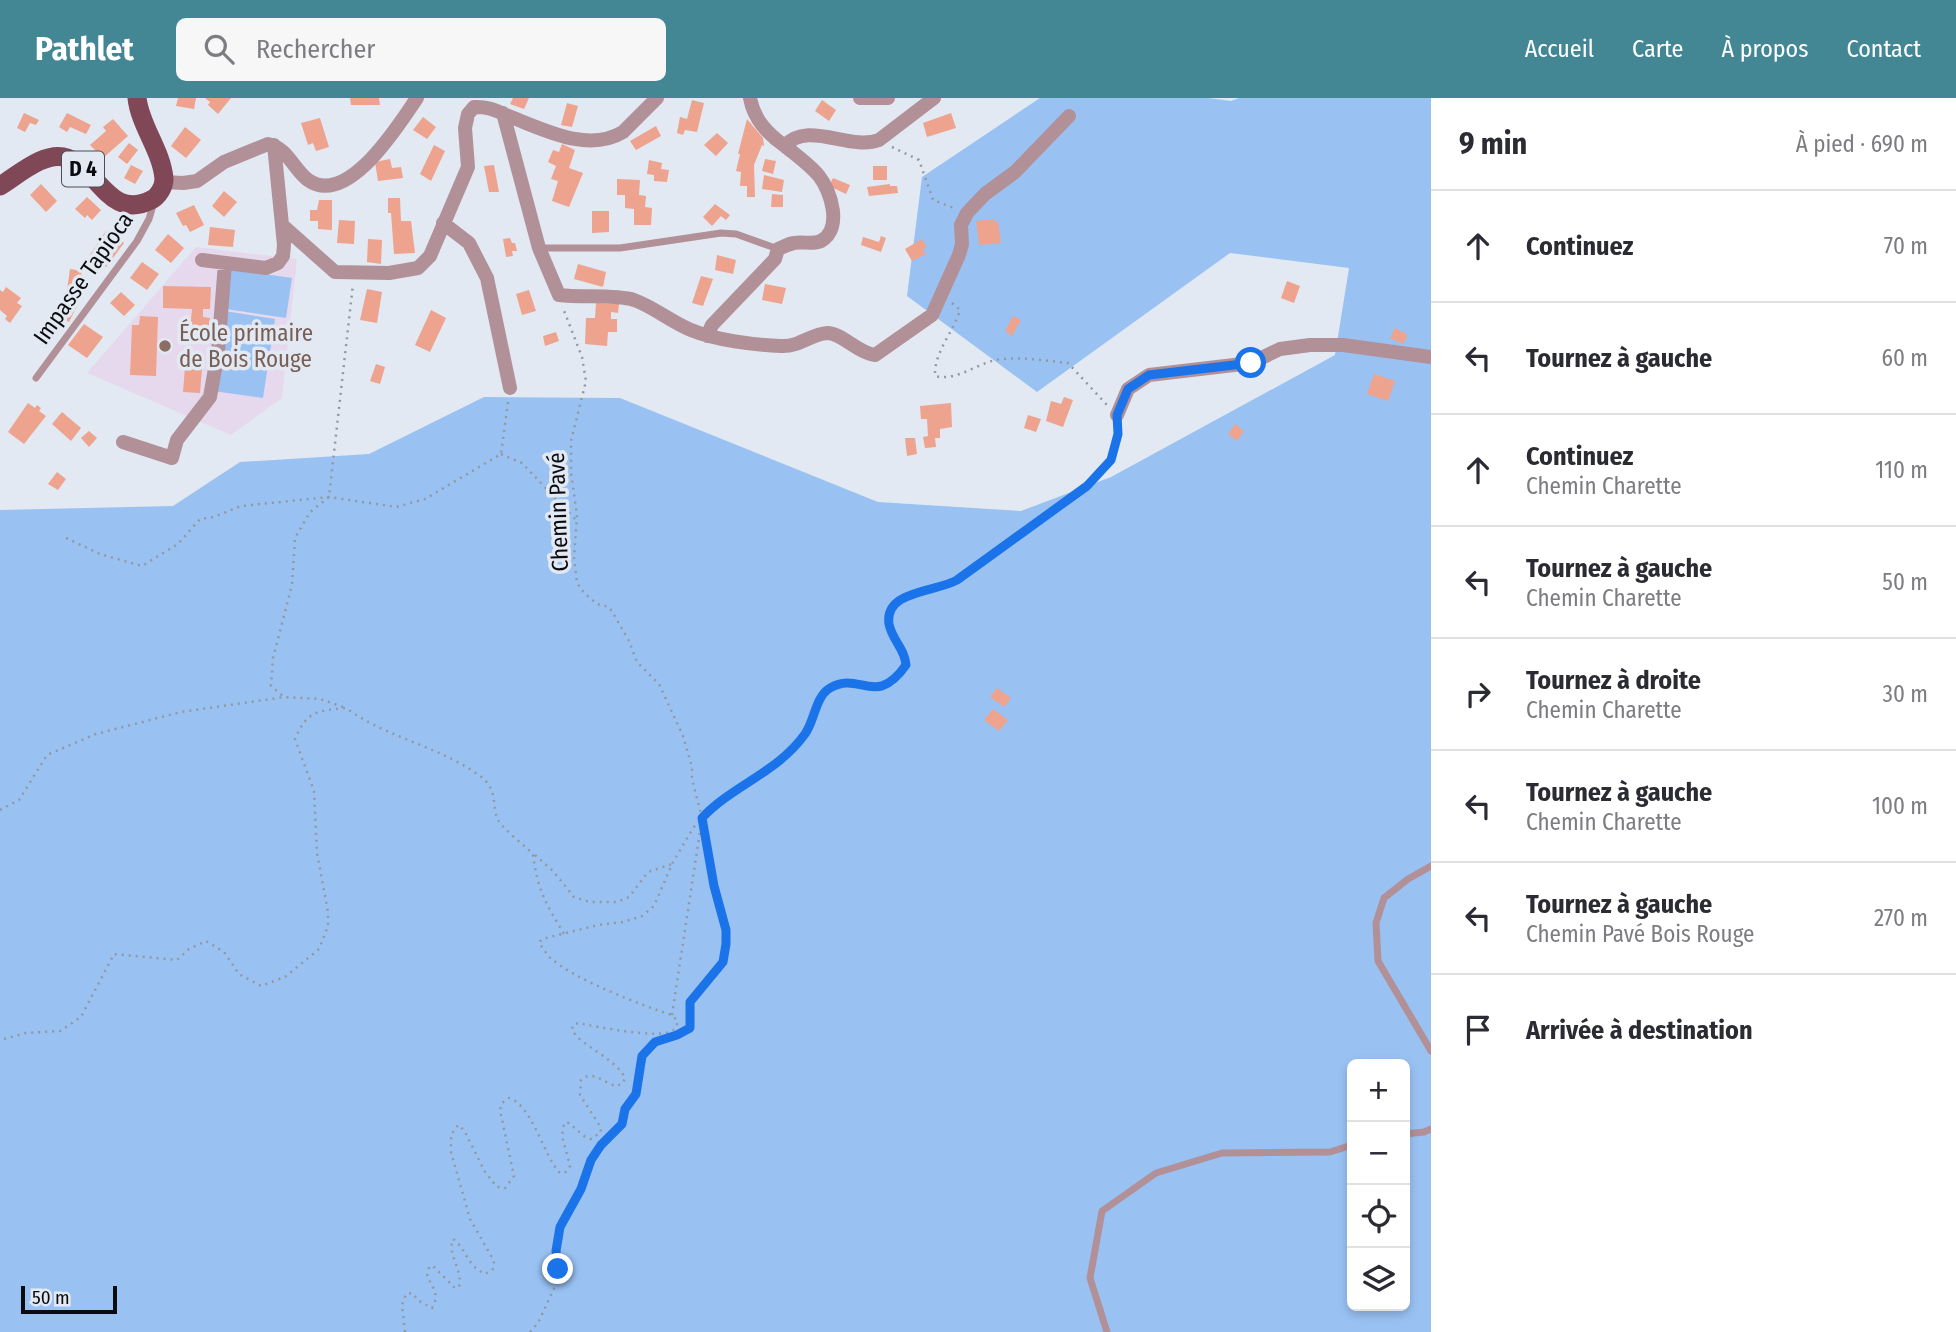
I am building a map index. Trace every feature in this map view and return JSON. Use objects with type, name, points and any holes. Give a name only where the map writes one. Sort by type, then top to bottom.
[{"type":"main road","points":[[137,98],[162,169],[160,190]]},
{"type":"main road","name":"D 4","points":[[0,187],[52,157],[66,157],[94,178],[111,198],[127,205],[143,204],[160,190]]},
{"type":"street","points":[[160,190],[197,181],[224,162],[260,146],[274,145],[280,148],[311,182],[323,185],[338,182],[365,165],[394,132],[417,98]]},
{"type":"street","points":[[282,225],[335,272],[389,274],[418,268],[430,256],[468,167],[465,128],[468,114],[474,107],[483,106],[554,133],[593,141],[623,132],[657,98]]},
{"type":"street","points":[[707,336],[712,326],[775,259],[778,249],[795,243],[815,243],[824,239],[831,232],[833,223],[827,190],[819,175],[760,124],[750,98]]},
{"type":"street","points":[[860,98],[888,98]]},
{"type":"street","points":[[785,146],[791,139],[799,136],[817,135],[869,144],[879,140],[934,98]]},
{"type":"street","points":[[503,113],[539,248],[559,295],[631,299],[645,304],[688,330],[707,336],[796,346],[827,333],[867,354],[875,355],[932,315],[959,255],[962,244],[961,225],[967,213],[985,194],[1015,172],[1069,116]]},
{"type":"street","points":[[202,260],[266,268],[278,263],[283,256],[274,145]]},
{"type":"street","points":[[443,223],[469,243],[487,278],[510,388]]},
{"type":"street","points":[[123,442],[172,458],[177,440],[209,397],[218,352],[225,263]]},
{"type":"street","points":[[1117,415],[1128,389],[1149,375],[1251,363],[1280,349],[1343,345],[1431,357]]},
{"type":"lane","name":"Impasse Tapioca","points":[[36,378],[137,241],[160,190]]},
{"type":"lane","points":[[539,248],[620,248],[722,233],[736,234],[778,249]]},
{"type":"lane","points":[[1431,866],[1408,879],[1384,898],[1376,923],[1378,961],[1431,1051]]},
{"type":"lane","points":[[1410,1133],[1431,1129]]},
{"type":"lane","points":[[1107,1332],[1090,1278],[1102,1210],[1156,1173],[1222,1153],[1330,1152],[1347,1147]]},
{"type":"path","points":[[879,140],[919,160],[933,200],[967,213]]},
{"type":"path","points":[[284,697],[271,686],[273,658],[292,585],[295,538],[310,512],[330,497],[354,274]]},
{"type":"path","name":"Chemin Pavé","points":[[559,295],[582,357],[586,381],[571,441],[576,520],[574,569],[577,583],[597,604],[609,607],[629,641],[636,662],[659,684],[683,736],[702,818]]},
{"type":"path","points":[[405,1332],[402,1305],[407,1294],[412,1293],[419,1301],[432,1308],[437,1301],[436,1289],[427,1276],[429,1267],[438,1269],[455,1288],[458,1287],[460,1277],[450,1249],[453,1238],[463,1255],[481,1272],[493,1269],[494,1261],[466,1208],[451,1152],[451,1135],[455,1127],[458,1125],[464,1130],[497,1187],[505,1188],[514,1176],[500,1117],[502,1103],[509,1097],[520,1104],[552,1164],[559,1172],[565,1173],[570,1166],[562,1127],[564,1123],[574,1126],[591,1139],[601,1132],[580,1095],[581,1080],[585,1076],[593,1075],[616,1086],[623,1083],[625,1078],[609,1059],[575,1036],[572,1029],[574,1024],[662,1034],[671,1032],[677,1026],[678,1022],[672,1015],[575,975],[550,959],[540,943],[542,939],[623,922],[642,916],[654,906],[672,864],[702,818],[712,807],[774,768],[806,733],[821,698],[828,689],[846,683],[875,688],[892,682],[906,665],[905,655],[894,639],[888,614],[905,596],[947,586],[957,580],[1077,493],[1111,460],[1118,434],[1117,415],[1068,363],[1000,359],[966,372],[942,378],[935,376],[936,359],[956,323],[960,310],[951,302],[932,315]]},
{"type":"path","points":[[501,454],[510,388]]},
{"type":"path","points":[[66,538],[100,554],[142,566],[178,544],[200,519],[214,517],[241,506],[330,497],[396,507],[425,499],[501,454]]},
{"type":"path","points":[[501,454],[522,463],[576,520]]},
{"type":"path","points":[[0,810],[19,800],[47,755],[96,734],[181,712],[284,697],[320,699],[346,708],[366,724],[451,758],[484,779],[495,795],[498,820],[553,871],[574,897],[590,902],[617,902],[629,897],[648,872],[672,864]]},
{"type":"path","points":[[4,1039],[26,1033],[60,1031],[81,1017],[114,954],[177,960],[189,949],[206,941],[224,952],[239,974],[261,986],[285,977],[319,949],[328,926],[328,912],[317,853],[314,791],[295,739],[304,719],[320,710],[346,708]]},
{"type":"path","points":[[672,1015],[702,818]]},
{"type":"path","points":[[530,1332],[538,1324],[557,1282],[556,1251],[560,1227],[581,1189],[591,1160],[601,1145],[622,1124],[625,1109],[636,1094],[642,1056],[655,1042],[690,1028],[690,1002],[718,971],[725,955],[726,930],[714,886],[702,818]]},
{"type":"path","points":[[533,854],[535,875],[543,900],[565,934]]},
{"type":"shaded area","points":[[1040,98],[1208,98],[1231,101],[1239,98],[1431,98],[1431,1332],[0,1332],[0,510],[173,506],[240,462],[369,454],[484,397],[620,398],[878,502],[1021,511],[1111,477],[1335,355],[1349,268],[1230,253],[1037,392],[907,296],[922,177]]},
{"type":"shaded area","name":"École primaire de Bois Rouge","points":[[196,247],[297,259],[282,398],[231,435],[87,373]]},
{"type":"shaded area","points":[[231,269],[292,278],[286,318],[226,309]]},
{"type":"shaded area","points":[[225,311],[275,319],[263,398],[213,391]]},
{"type":"building","points":[[178,98],[196,98],[194,109],[176,106]]},
{"type":"building","points":[[205,98],[231,98],[218,114]]},
{"type":"building","points":[[350,98],[379,98],[380,105],[351,105]]},
{"type":"building","points":[[513,98],[529,98],[524,109],[510,104]]},
{"type":"building","points":[[692,100],[704,103],[697,132],[685,130],[683,135],[677,133],[680,117],[687,119]]},
{"type":"building","points":[[822,100],[836,110],[829,121],[815,111]]},
{"type":"building","points":[[567,103],[578,106],[572,127],[561,125]]},
{"type":"building","points":[[24,113],[39,120],[36,125],[30,123],[25,132],[17,128]]},
{"type":"building","points":[[67,113],[91,125],[86,134],[70,127],[67,132],[59,127]]},
{"type":"building","points":[[951,113],[956,128],[927,137],[923,123]]},
{"type":"building","points":[[423,117],[436,127],[427,139],[413,130]]},
{"type":"building","points":[[320,118],[329,147],[316,151],[313,143],[308,145],[301,123]]},
{"type":"building","points":[[113,119],[128,136],[103,158],[90,145],[106,131],[103,127]]},
{"type":"building","points":[[747,119],[763,138],[764,146],[762,145],[754,165],[755,197],[747,197],[747,186],[740,186],[741,172],[736,171]]},
{"type":"building","points":[[656,126],[661,136],[636,150],[630,141]]},
{"type":"building","points":[[185,127],[201,140],[186,158],[171,146]]},
{"type":"building","points":[[717,133],[728,143],[716,156],[704,145]]},
{"type":"building","points":[[129,143],[138,150],[127,164],[118,157]]},
{"type":"building","points":[[562,144],[575,150],[569,168],[583,173],[569,207],[552,201],[558,181],[551,179],[556,166],[548,162],[553,150],[559,152]]},
{"type":"building","points":[[434,145],[445,151],[431,181],[420,174]]},
{"type":"building","points":[[390,159],[392,168],[401,167],[403,178],[378,181],[375,162]]},
{"type":"building","points":[[765,159],[776,161],[773,174],[762,171]]},
{"type":"building","points":[[649,160],[662,163],[661,169],[669,170],[667,182],[654,181],[654,175],[647,174]]},
{"type":"building","points":[[131,165],[143,171],[135,184],[124,178]]},
{"type":"building","points":[[494,165],[499,192],[489,192],[484,166]]},
{"type":"building","points":[[873,166],[887,166],[887,180],[873,180]]},
{"type":"building","points":[[764,175],[784,180],[782,192],[762,189]]},
{"type":"building","points":[[833,178],[850,185],[846,194],[829,186]]},
{"type":"building","points":[[617,179],[640,180],[639,195],[646,196],[645,207],[652,208],[651,225],[634,225],[634,209],[625,208],[625,195],[617,195]]},
{"type":"building","points":[[41,184],[57,201],[46,212],[30,195]]},
{"type":"building","points":[[890,184],[897,186],[898,193],[869,196],[867,187]]},
{"type":"building","points":[[224,191],[237,202],[224,217],[212,206]]},
{"type":"building","points":[[772,194],[783,195],[783,207],[771,207]]},
{"type":"building","points":[[87,197],[101,210],[92,220],[87,215],[85,218],[75,209]]},
{"type":"building","points":[[388,198],[400,198],[401,221],[411,221],[415,253],[394,254]]},
{"type":"building","points":[[319,200],[332,200],[332,230],[318,229],[318,221],[310,221],[310,210],[317,210]]},
{"type":"building","points":[[715,204],[730,215],[726,220],[721,216],[712,226],[703,217]]},
{"type":"building","points":[[194,205],[204,225],[190,232],[176,213]]},
{"type":"building","points":[[592,211],[609,211],[609,232],[592,233]]},
{"type":"building","points":[[994,219],[994,222],[998,221],[1001,243],[979,245],[976,221]]},
{"type":"building","points":[[339,220],[355,221],[354,244],[337,243]]},
{"type":"building","points":[[210,227],[235,230],[233,247],[208,245]]},
{"type":"building","points":[[106,231],[124,243],[106,267],[89,256]]},
{"type":"building","points":[[168,234],[184,248],[171,263],[155,250]]},
{"type":"building","points":[[881,236],[886,238],[881,252],[861,245],[863,237],[879,242]]},
{"type":"building","points":[[510,238],[517,251],[512,251],[513,256],[506,257],[503,239]]},
{"type":"building","points":[[368,239],[382,240],[381,264],[367,262]]},
{"type":"building","points":[[922,239],[927,247],[923,249],[926,254],[912,261],[905,249]]},
{"type":"building","points":[[717,255],[736,260],[733,274],[715,270]]},
{"type":"building","points":[[142,262],[159,274],[147,290],[130,278]]},
{"type":"building","points":[[578,264],[606,272],[603,287],[574,279]]},
{"type":"building","points":[[70,269],[82,271],[79,291],[67,290]]},
{"type":"building","points":[[701,276],[713,279],[703,306],[692,303]]},
{"type":"building","points":[[1287,281],[1300,286],[1294,303],[1281,298]]},
{"type":"building","points":[[765,284],[786,288],[782,304],[762,300]]},
{"type":"building","points":[[163,286],[211,287],[210,309],[203,309],[203,317],[210,318],[207,343],[189,341],[192,309],[163,308]]},
{"type":"building","points":[[6,287],[21,298],[17,303],[22,306],[10,323],[0,310],[0,290],[3,292]]},
{"type":"building","points":[[367,289],[382,292],[377,323],[360,320]]},
{"type":"building","points":[[529,290],[536,311],[522,315],[516,294]]},
{"type":"building","points":[[121,292],[135,305],[124,316],[110,303]]},
{"type":"building","points":[[67,298],[78,304],[69,322],[65,320],[59,330],[52,326],[54,322],[49,319],[52,314],[58,317]]},
{"type":"building","points":[[596,303],[619,304],[618,313],[611,312],[611,319],[617,319],[617,332],[608,332],[607,346],[585,344],[586,318],[595,318]]},
{"type":"building","points":[[431,310],[446,318],[430,352],[415,345]]},
{"type":"building","points":[[140,316],[158,317],[156,376],[130,375],[132,325],[139,325]]},
{"type":"building","points":[[1013,316],[1021,320],[1012,336],[1005,331]]},
{"type":"building","points":[[84,324],[103,337],[87,358],[68,345]]},
{"type":"building","points":[[1395,328],[1408,335],[1403,344],[1390,338]]},
{"type":"building","points":[[556,332],[559,341],[545,346],[543,336]]},
{"type":"building","points":[[186,354],[203,356],[200,393],[183,392]]},
{"type":"building","points":[[376,364],[385,367],[380,384],[370,381]]},
{"type":"building","points":[[1374,374],[1395,381],[1388,401],[1367,394]]},
{"type":"building","points":[[1064,397],[1073,400],[1063,427],[1046,421],[1051,401],[1061,404]]},
{"type":"building","points":[[28,403],[35,408],[37,405],[41,408],[39,411],[46,416],[24,444],[8,432]]},
{"type":"building","points":[[951,403],[952,427],[940,429],[940,438],[935,438],[936,447],[925,448],[923,437],[928,436],[927,419],[921,419],[920,406]]},
{"type":"building","points":[[62,412],[81,428],[71,441],[52,424]]},
{"type":"building","points":[[1028,415],[1041,419],[1036,432],[1024,428]]},
{"type":"building","points":[[1235,424],[1244,431],[1237,441],[1228,434]]},
{"type":"building","points":[[89,431],[97,438],[89,447],[81,438]]},
{"type":"building","points":[[905,438],[915,438],[917,454],[907,456]]},
{"type":"building","points":[[57,472],[66,479],[58,490],[48,484]]},
{"type":"building","points":[[997,688],[1011,698],[1004,707],[990,697]]},
{"type":"building","points":[[993,709],[1008,720],[999,731],[984,720]]},
{"type":"place","name":"École primaire de Bois Rouge","points":[[165,346]]},
{"type":"route","points":[[558,1269],[556,1251],[560,1227],[581,1189],[591,1160],[601,1145],[622,1124],[625,1109],[636,1094],[642,1056],[655,1042],[690,1028],[690,1002],[723,962],[726,930],[714,886],[702,818],[712,807],[774,768],[806,733],[821,698],[828,689],[846,683],[875,688],[892,682],[906,665],[905,655],[894,639],[888,614],[905,596],[947,586],[957,580],[1087,486],[1111,460],[1118,434],[1117,415],[1128,389],[1149,375],[1251,363]]}]
